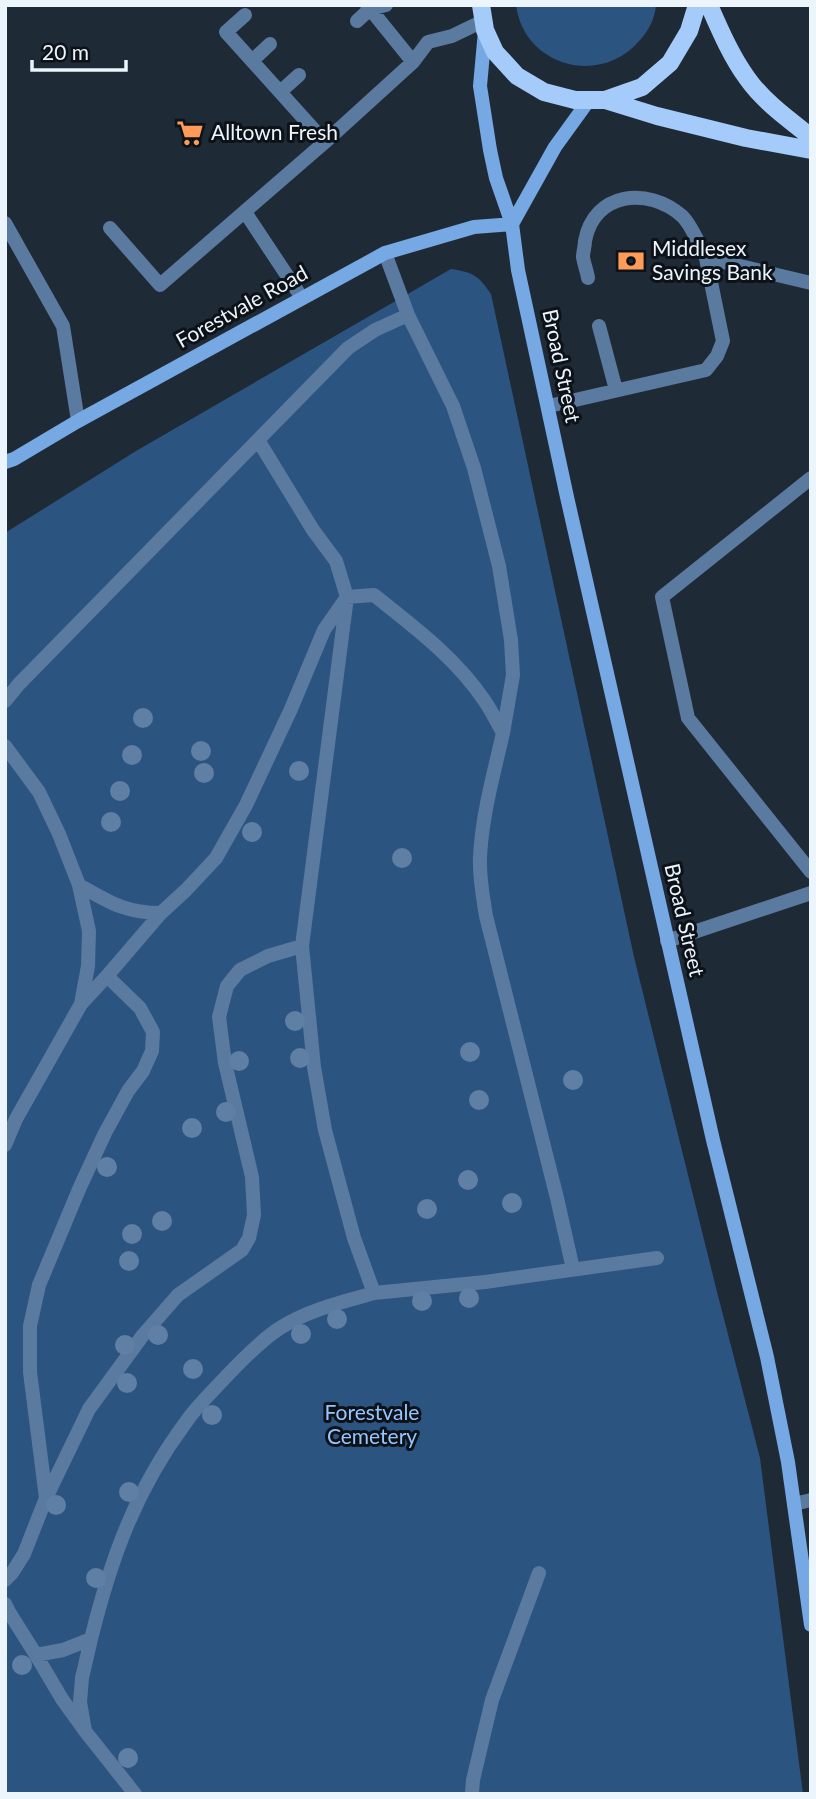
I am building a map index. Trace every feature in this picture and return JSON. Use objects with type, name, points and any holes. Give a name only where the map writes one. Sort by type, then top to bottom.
[{"type":"main road","points":[[512,223],[551,154],[597,100],[642,87],[670,63],[689,31],[697,5]]},
{"type":"main road","points":[[709,5],[747,79],[775,108],[811,137]]},
{"type":"main road","points":[[483,19],[495,52],[517,76],[544,92],[575,100],[597,100],[746,138],[811,150]]},
{"type":"main road","name":"Broad Street","points":[[483,19],[480,86],[490,150],[496,178],[512,223],[518,270],[570,511],[713,1140],[764,1346],[788,1462],[811,1625]]},
{"type":"main road","name":"Forestvale Road","points":[[5,461],[14,459],[78,421],[385,253],[474,227],[512,223]]},
{"type":"lane","points":[[357,21],[368,7],[386,5]]},
{"type":"lane","points":[[368,7],[413,62]]},
{"type":"lane","points":[[245,15],[226,32],[325,142]]},
{"type":"lane","points":[[110,228],[160,285],[325,142],[413,62],[428,42],[452,36],[483,19]]},
{"type":"lane","points":[[252,61],[270,44]]},
{"type":"lane","points":[[280,92],[299,75]]},
{"type":"lane","points":[[549,406],[706,370],[717,356],[723,341],[706,258],[684,217],[663,204],[644,197],[621,198],[601,209],[588,228],[583,256],[588,278]]},
{"type":"lane","points":[[244,212],[302,298]]},
{"type":"lane","points":[[5,223],[63,326],[78,421]]},
{"type":"lane","points":[[385,253],[408,316],[453,406],[474,468],[499,566],[511,640],[513,675],[480,855],[481,883],[486,916],[573,1269]]},
{"type":"lane","points":[[706,258],[811,283]]},
{"type":"lane","points":[[5,701],[348,348],[375,330],[408,316]]},
{"type":"lane","points":[[600,326],[616,390]]},
{"type":"lane","points":[[258,440],[313,530],[336,561],[347,597],[302,946],[314,1067],[325,1130],[354,1238],[374,1293]]},
{"type":"lane","points":[[811,478],[662,597],[688,718],[811,872]]},
{"type":"lane","points":[[347,597],[374,595],[409,622],[457,666],[484,699],[503,733]]},
{"type":"lane","points":[[5,1145],[16,1119],[81,1004],[161,913],[216,858],[246,805],[324,630],[347,597]]},
{"type":"lane","points":[[5,746],[39,792],[79,885],[89,931],[88,966],[81,1004]]},
{"type":"lane","points":[[79,885],[117,907],[143,913],[161,913]]},
{"type":"lane","points":[[667,941],[811,893]]},
{"type":"lane","points":[[5,1580],[24,1554],[46,1498],[89,1409],[143,1335],[178,1295],[242,1250],[249,1238],[254,1214],[252,1177],[225,1063],[219,1017],[226,985],[240,970],[268,956],[302,946]]},
{"type":"lane","points":[[46,1498],[30,1372],[30,1326],[39,1285],[105,1133],[128,1091],[143,1071],[152,1051],[153,1032],[140,1008],[107,976]]},
{"type":"lane","points":[[85,1731],[80,1702],[82,1678],[103,1590],[130,1515],[157,1463],[187,1419],[236,1366],[279,1329],[317,1310],[374,1293],[485,1282],[657,1258]]},
{"type":"lane","points":[[794,1504],[811,1500]]},
{"type":"lane","points":[[472,1794],[492,1700],[539,1573]]},
{"type":"lane","points":[[5,1604],[62,1699],[135,1794]]},
{"type":"lane","points":[[36,1655],[63,1650],[91,1639]]},
{"type":"green space","points":[[516,5],[656,5],[646,32],[624,55],[605,63],[586,66],[566,63],[548,56],[533,43],[522,26]]},
{"type":"green space","name":"Forestvale Cemetery","points":[[451,269],[475,276],[491,294],[634,957],[760,1458],[803,1794],[5,1794],[5,533],[136,451]]},
{"type":"place","name":"Alltown Fresh","points":[[190,133]]},
{"type":"place","name":"Middlesex Savings Bank","points":[[631,261]]}]
